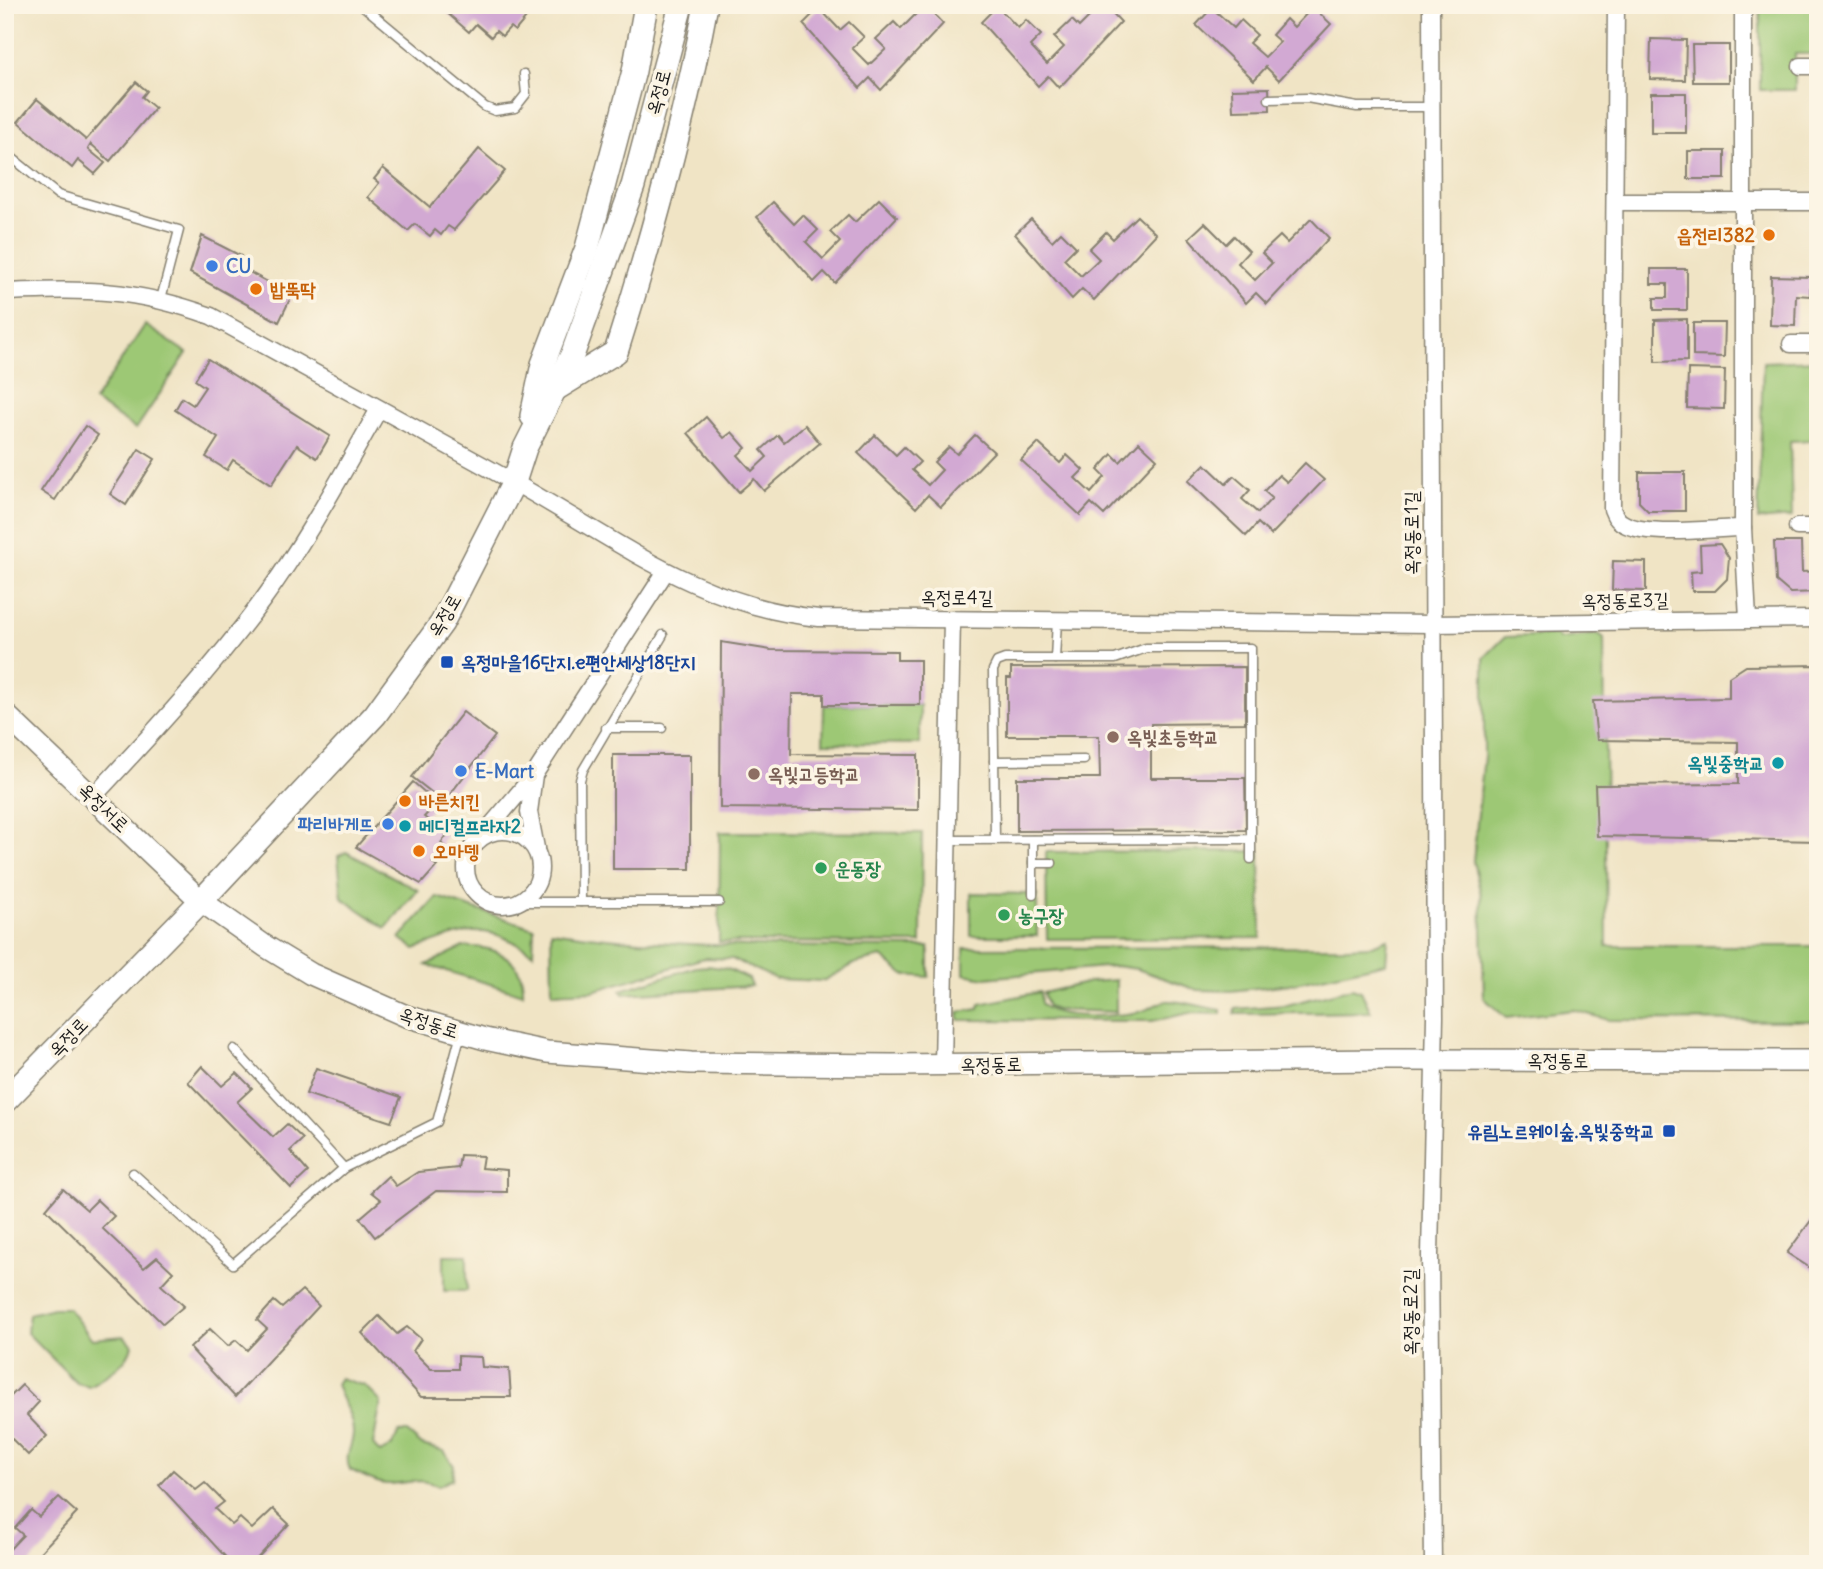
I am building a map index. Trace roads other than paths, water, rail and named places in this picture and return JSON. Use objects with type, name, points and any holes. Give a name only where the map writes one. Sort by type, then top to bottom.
[{"type":"main road","points":[[525,448],[542,364],[587,248],[634,71],[646,5]]},
{"type":"main road","name":"옥정로","points":[[5,1101],[201,901],[375,715],[442,623],[514,482],[525,448],[573,353],[633,186],[681,5]]},
{"type":"main road","points":[[554,390],[616,352],[656,222],[693,76],[706,5]]},
{"type":"street","name":"옥정동로1길","points":[[1431,5],[1435,1060]]},
{"type":"street","points":[[1616,5],[1612,509],[1618,521],[1629,527],[1744,528]]},
{"type":"street","points":[[1744,5],[1744,528],[1748,620]]},
{"type":"street","points":[[1801,66],[1818,66]]},
{"type":"street","points":[[1616,201],[1818,202]]},
{"type":"street","name":"옥정로4길","points":[[5,292],[84,289],[162,299],[211,316],[514,482],[666,571],[747,606],[789,615],[1432,624]]},
{"type":"street","points":[[1791,344],[1818,344]]},
{"type":"street","points":[[93,796],[156,729],[262,601],[330,496],[379,409]]},
{"type":"street","points":[[1797,527],[1818,527]]},
{"type":"street","points":[[534,775],[529,812],[540,860],[536,887],[517,902],[491,904],[471,888],[466,874],[466,861],[477,841],[534,775],[666,571]]},
{"type":"street","points":[[943,1065],[952,619]]},
{"type":"street","name":"옥정동로3길","points":[[1432,624],[1818,619]]},
{"type":"street","name":"옥정서로","points":[[5,714],[201,901]]},
{"type":"street","points":[[477,841],[487,834],[509,831],[531,843],[540,860]]},
{"type":"street","name":"옥정동로","points":[[201,901],[311,974],[406,1016],[461,1033],[547,1052],[691,1063],[943,1065],[1435,1060],[1818,1061]]},
{"type":"street","name":"옥정동로2길","points":[[1433,1564],[1430,1255],[1435,1060]]},
{"type":"lane","points":[[362,5],[485,107],[495,111],[514,108],[526,94],[524,74]]},
{"type":"lane","points":[[1269,99],[1307,98],[1357,107],[1431,107]]},
{"type":"lane","points":[[5,152],[58,195],[179,230],[162,299]]},
{"type":"lane","points":[[1055,659],[1057,619]]},
{"type":"lane","points":[[581,902],[580,780],[587,760],[663,635]]},
{"type":"lane","points":[[995,840],[994,666],[1004,659],[1122,658],[1146,648],[1251,648],[1251,859]]},
{"type":"lane","points":[[606,729],[662,728]]},
{"type":"lane","points":[[994,761],[1084,760]]},
{"type":"lane","points":[[949,840],[1251,839]]},
{"type":"lane","points":[[1033,840],[1033,894]]},
{"type":"lane","points":[[1033,863],[1052,863]]},
{"type":"lane","points":[[517,902],[719,902]]},
{"type":"lane","points":[[134,1173],[233,1264],[344,1168],[437,1122],[461,1033]]},
{"type":"lane","points":[[234,1049],[344,1168]]},
{"type":"place","name":"읍전리382","points":[[1769,235]]},
{"type":"place","name":"CU","points":[[212,266]]},
{"type":"place","name":"밥뚝딱","points":[[256,289]]},
{"type":"place","name":"옥정마을16단지.e편안세상18단지","points":[[447,662]]},
{"type":"place","name":"옥빛초등학교","points":[[1113,737]]},
{"type":"place","name":"옥빛중학교","points":[[1778,763]]},
{"type":"place","name":"E-Mart","points":[[461,771]]},
{"type":"place","name":"옥빛고등학교","points":[[754,774]]},
{"type":"place","name":"바른치킨","points":[[405,801]]},
{"type":"place","name":"파리바게뜨","points":[[388,824]]},
{"type":"place","name":"메디컬프라자2","points":[[405,826]]},
{"type":"place","name":"오마뎅","points":[[419,851]]},
{"type":"place","name":"운동장","points":[[821,868]]},
{"type":"place","name":"농구장","points":[[1004,915]]},
{"type":"place","name":"유림노르웨이숲.옥빛중학교","points":[[1669,1131]]}]
